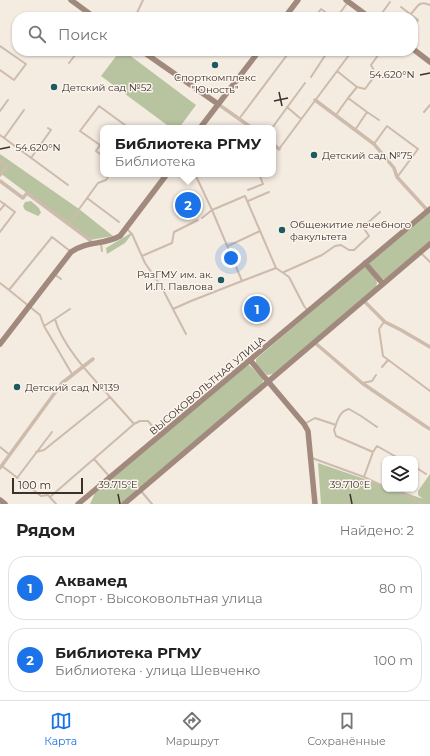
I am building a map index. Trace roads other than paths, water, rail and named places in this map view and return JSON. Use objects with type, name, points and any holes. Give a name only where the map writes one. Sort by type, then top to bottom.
[{"type":"street","points":[[71,0],[87,12]]},
{"type":"street","points":[[289,12],[298,0]]},
{"type":"street","points":[[348,0],[363,12]]},
{"type":"street","points":[[418,54],[430,62]]},
{"type":"street","points":[[149,56],[248,125]]},
{"type":"street","points":[[202,125],[255,56]]},
{"type":"street","points":[[315,100],[374,144],[394,168],[397,177],[429,210]]},
{"type":"street","points":[[0,175],[7,166]]},
{"type":"street","points":[[0,344],[2,337],[30,306],[71,252],[78,247],[101,243],[120,236],[165,177]]},
{"type":"street","points":[[0,181],[23,198],[27,193],[90,240],[91,244]]},
{"type":"street","name":"ВЫСОКОВОЛЬТНАЯ УЛИЦА","points":[[78,504],[429,210]]},
{"type":"street","points":[[124,504],[430,244]]},
{"type":"street","points":[[365,264],[383,284]]},
{"type":"street","points":[[364,301],[384,322],[430,347]]},
{"type":"street","points":[[314,342],[362,383],[430,429]]},
{"type":"street","points":[[0,467],[62,383],[93,358]]},
{"type":"street","points":[[250,360],[269,381],[308,431],[315,504]]},
{"type":"street","points":[[0,500],[6,504]]},
{"type":"lane","points":[[137,12],[143,0]]},
{"type":"lane","points":[[340,12],[348,0]]},
{"type":"lane","points":[[383,12],[390,2]]},
{"type":"lane","points":[[413,12],[421,2],[430,5]]},
{"type":"lane","points":[[401,7],[408,12]]},
{"type":"lane","points":[[0,46],[12,54]]},
{"type":"lane","points":[[0,70],[14,80],[26,64],[14,56]]},
{"type":"lane","points":[[69,63],[74,56]]},
{"type":"lane","points":[[239,119],[286,56]]},
{"type":"lane","points":[[311,76],[325,56]]},
{"type":"lane","points":[[279,149],[348,56]]},
{"type":"lane","points":[[337,71],[357,87],[365,89],[376,74],[371,66],[378,56]]},
{"type":"lane","points":[[274,125],[305,83]]},
{"type":"lane","points":[[336,115],[357,87]]},
{"type":"lane","points":[[348,98],[379,120]]},
{"type":"lane","points":[[0,111],[8,100]]},
{"type":"lane","points":[[424,112],[430,105]]},
{"type":"lane","points":[[100,153],[96,150],[100,145],[80,131],[99,106],[124,124]]},
{"type":"lane","points":[[287,108],[301,119]]},
{"type":"lane","points":[[4,138],[24,110]]},
{"type":"lane","points":[[355,130],[367,112]]},
{"type":"lane","points":[[374,144],[387,126],[418,149],[397,177]]},
{"type":"lane","points":[[31,158],[51,130],[48,128]]},
{"type":"lane","points":[[0,135],[68,185]]},
{"type":"lane","points":[[0,160],[7,166]]},
{"type":"lane","points":[[69,224],[98,183],[106,180],[108,177]]},
{"type":"lane","points":[[196,177],[228,246],[242,281]]},
{"type":"lane","points":[[248,190],[263,184],[260,177]]},
{"type":"lane","points":[[248,201],[269,192]]},
{"type":"lane","points":[[202,218],[212,210],[245,196],[276,268],[284,272],[289,277],[308,311]]},
{"type":"lane","points":[[87,198],[119,222]]},
{"type":"lane","points":[[0,201],[15,212],[0,232]]},
{"type":"lane","points":[[0,210],[5,204]]},
{"type":"lane","points":[[363,227],[380,212]]},
{"type":"lane","points":[[142,256],[172,243],[174,232],[198,220]]},
{"type":"lane","points":[[284,272],[322,255],[335,246],[341,245],[349,250],[354,250],[369,236],[361,224]]},
{"type":"lane","points":[[126,228],[132,234],[145,263],[161,286],[186,334]]},
{"type":"lane","points":[[228,246],[260,231]]},
{"type":"lane","points":[[9,290],[52,237],[71,252]]},
{"type":"lane","points":[[101,243],[102,251]]},
{"type":"lane","points":[[421,252],[430,262]]},
{"type":"lane","points":[[173,309],[276,268]]},
{"type":"lane","points":[[54,274],[61,279]]},
{"type":"lane","points":[[0,283],[40,315],[44,326],[72,374]]},
{"type":"lane","points":[[44,326],[70,309]]},
{"type":"lane","points":[[55,319],[57,328],[82,367],[134,424]]},
{"type":"lane","points":[[384,322],[378,329],[383,356],[430,391]]},
{"type":"lane","points":[[382,367],[388,360]]},
{"type":"lane","points":[[362,383],[372,381],[376,375]]},
{"type":"lane","points":[[36,452],[44,450],[110,397]]},
{"type":"lane","points":[[373,452],[336,436],[334,430],[341,414],[344,410],[349,409],[377,426]]},
{"type":"lane","points":[[304,424],[315,418],[336,425]]},
{"type":"lane","points":[[50,497],[134,424],[140,421],[148,421],[160,435]]},
{"type":"lane","points":[[17,478],[52,432]]},
{"type":"lane","points":[[364,477],[373,452],[377,446],[395,456]]},
{"type":"lane","points":[[0,447],[10,455]]},
{"type":"lane","points":[[311,457],[364,477],[382,486]]},
{"type":"lane","points":[[94,459],[110,477]]},
{"type":"lane","points":[[0,467],[41,496],[48,495],[56,504]]},
{"type":"lane","points":[[418,469],[426,474]]},
{"type":"lane","points":[[140,490],[152,504]]},
{"type":"lane","points":[[396,492],[415,498],[422,504]]},
{"type":"place","name":"Спорткомплекс \"Юность\"","points":[[215,65]]},
{"type":"place","name":"Детский сад №52","points":[[54,87]]},
{"type":"place","name":"Детский сад №75","points":[[314,155]]},
{"type":"place","name":"Библиотека РГМУ","points":[[188,205]]},
{"type":"place","name":"Общежитие лечебного факультета","points":[[282,230]]},
{"type":"place","name":"РязГМУ им. ак. И.П. Павлова","points":[[221,280]]},
{"type":"place","name":"Аквамед","points":[[257,309]]},
{"type":"place","name":"Детский сад №139","points":[[17,387]]}]
